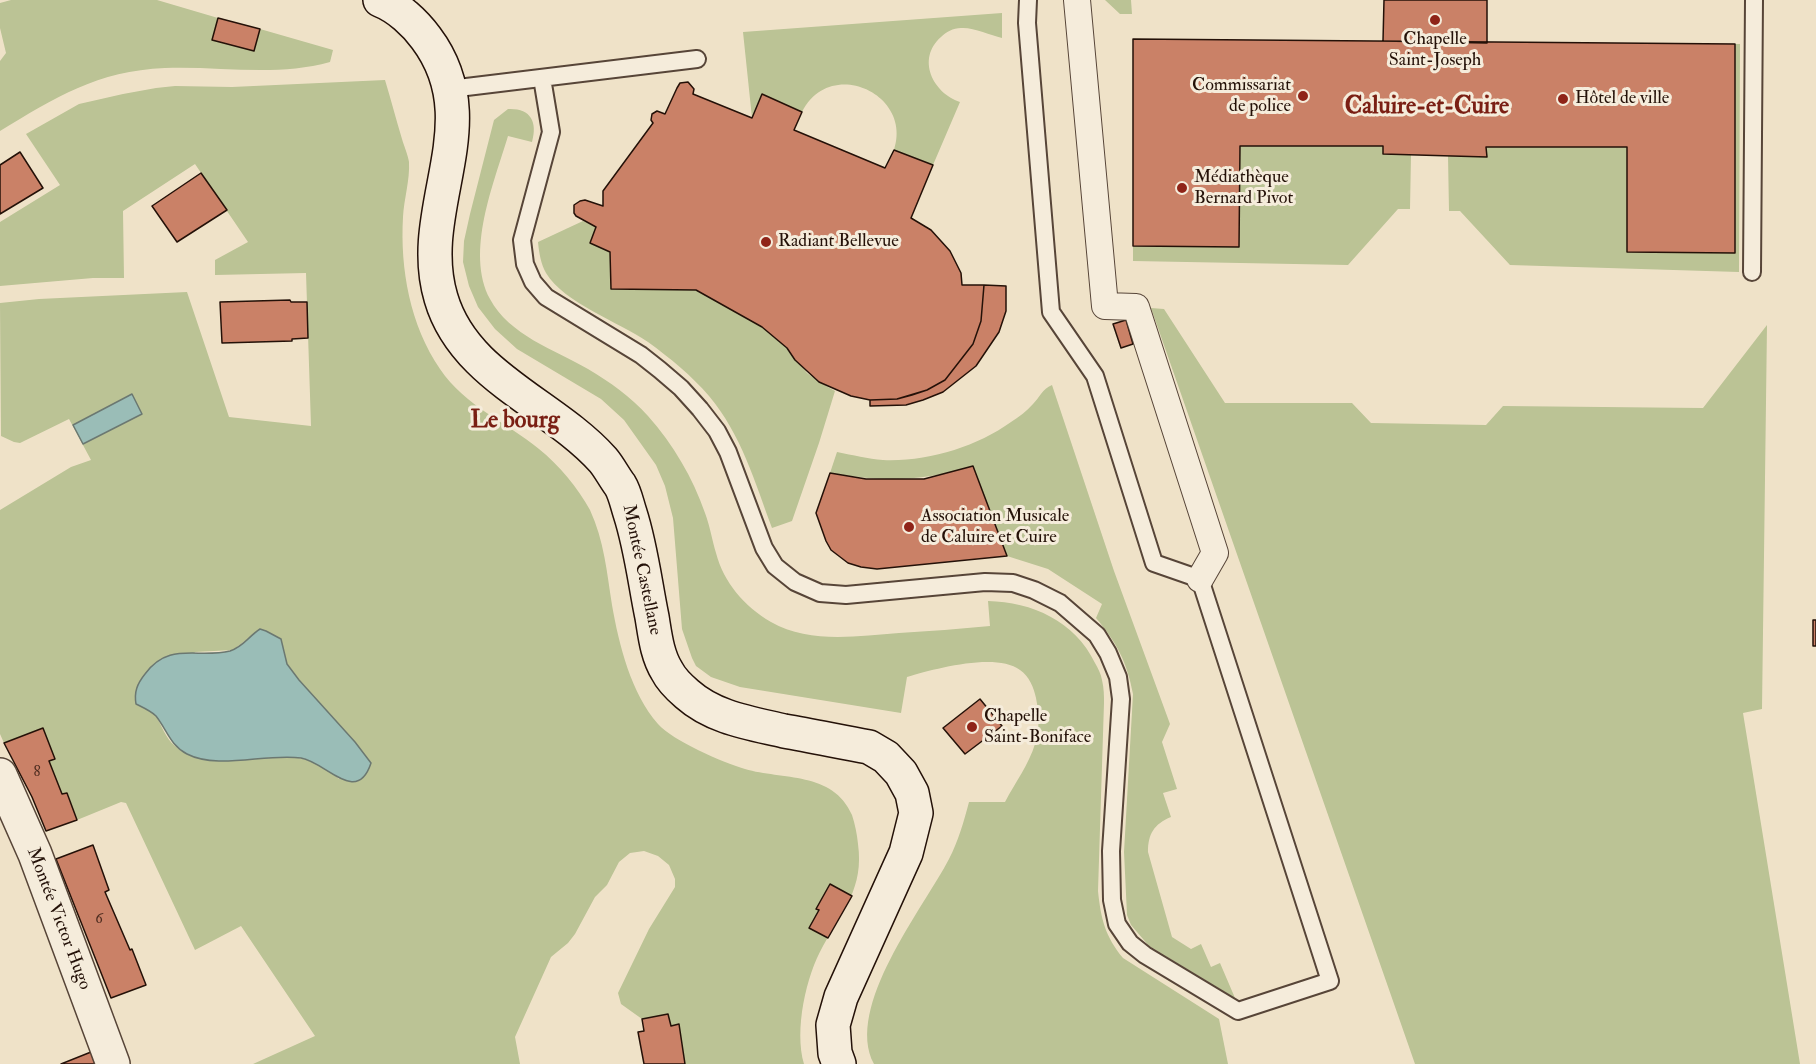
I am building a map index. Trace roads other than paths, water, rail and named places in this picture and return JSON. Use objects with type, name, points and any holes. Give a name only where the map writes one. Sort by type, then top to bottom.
[{"type":"main road","name":"Montée Castellane","points":[[380,0],[388,3],[417,26],[437,52],[446,71],[450,89],[454,118],[435,235],[434,268],[441,300],[455,331],[474,355],[497,377],[579,437],[604,461],[622,489],[635,527],[658,648],[667,672],[686,693],[708,710],[739,721],[869,747],[886,758],[901,773],[912,792],[916,813],[906,853],[841,997],[833,1025],[835,1053],[839,1064]]},
{"type":"main road","name":"Montée Victor Hugo","points":[[0,775],[39,864],[113,1064]]},
{"type":"street","points":[[1077,0],[1105,306],[1136,307],[1215,553],[1200,579]]},
{"type":"lane","points":[[542,78],[551,132],[522,240],[525,264],[533,282],[546,297],[640,355],[660,370],[700,409],[717,431],[728,452],[764,548],[775,566],[795,582],[820,593],[846,595],[985,582],[1013,583],[1060,603],[1096,635],[1108,653],[1118,678],[1121,699],[1111,851],[1112,900],[1117,924],[1130,943],[1145,955],[1238,1011],[1330,981],[1200,579],[1154,563],[1095,376],[1051,312],[1027,23],[1028,0]]},
{"type":"lane","points":[[1752,272],[1754,0]]},
{"type":"lane","points":[[450,89],[697,59]]},
{"type":"water","points":[[132,394],[142,414],[83,444],[73,425]]},
{"type":"water","points":[[260,629],[281,639],[287,664],[371,763],[365,775],[358,781],[340,778],[311,761],[301,758],[227,761],[199,759],[181,750],[156,716],[136,704],[135,696],[140,681],[154,664],[174,654],[230,651],[239,647]]},
{"type":"place","name":"Chapelle Saint-Joseph","points":[[1435,20]]},
{"type":"place","name":"Commissariat de police","points":[[1303,96]]},
{"type":"place","name":"Hôtel de ville","points":[[1563,99]]},
{"type":"place","name":"Médiathèque Bernard Pivot","points":[[1182,188]]},
{"type":"place","name":"Radiant Bellevue","points":[[766,242]]},
{"type":"place","name":"Association Musicale de Caluire et Cuire","points":[[909,527]]},
{"type":"place","name":"Chapelle Saint-Boniface","points":[[972,727]]},
{"type":"district","name":"Caluire-et-Cuire","points":[[1427,108]]},
{"type":"district","name":"Le bourg","points":[[515,422]]}]
